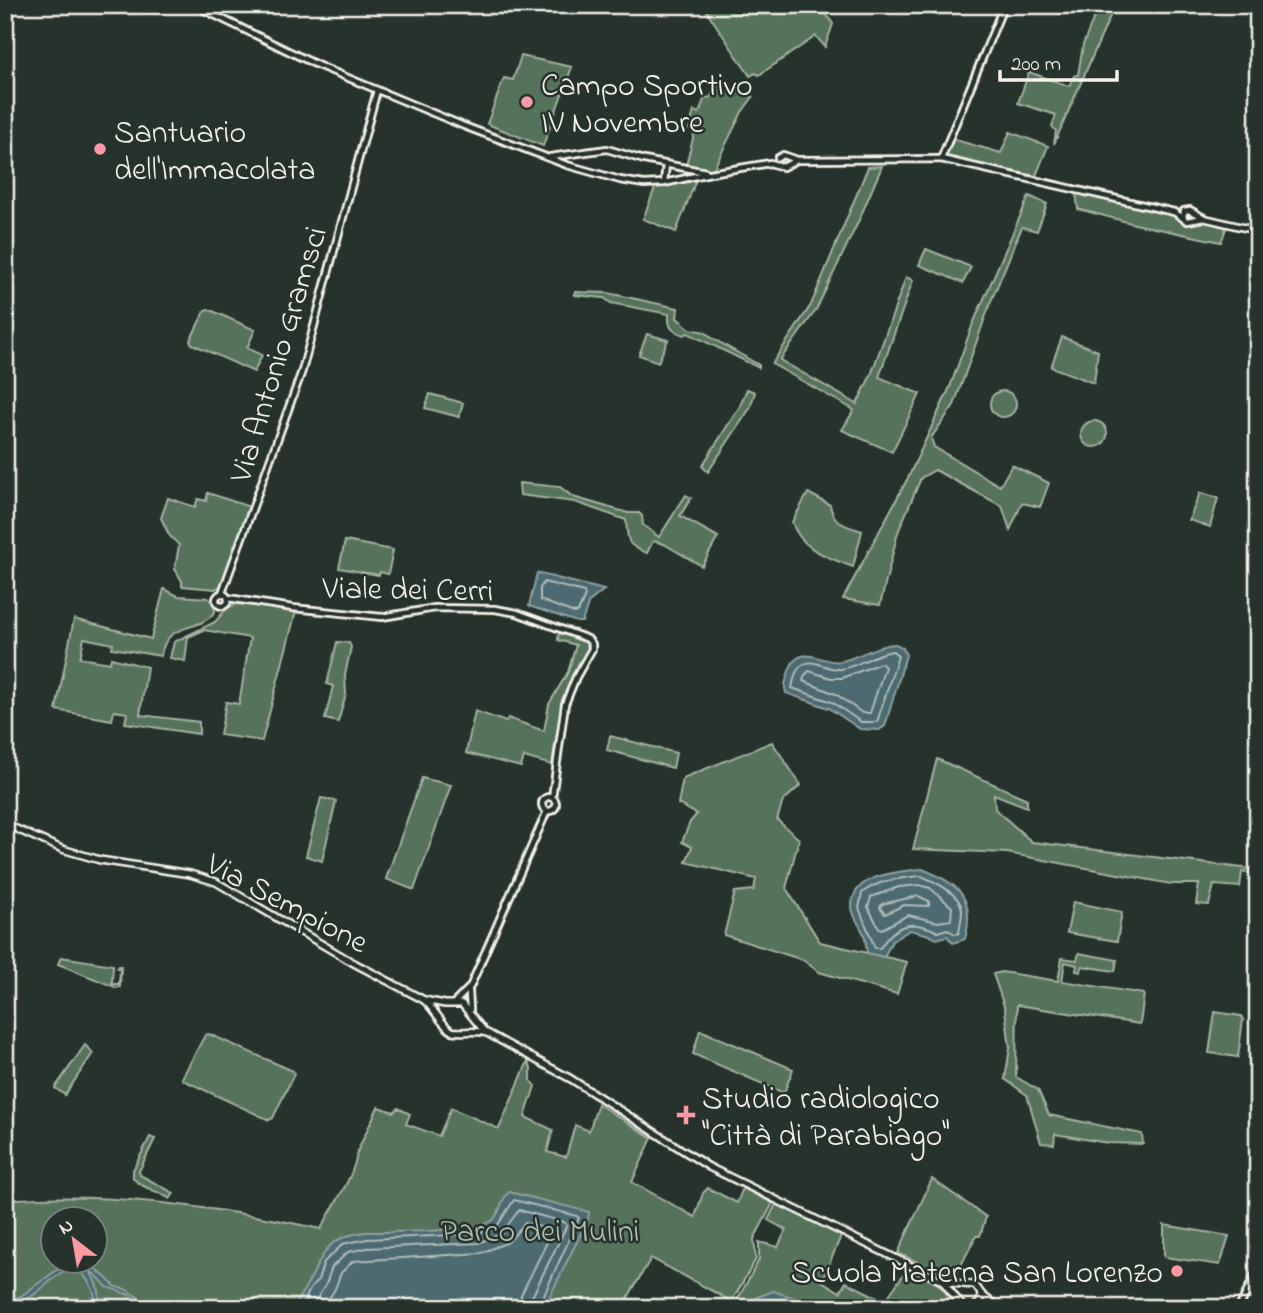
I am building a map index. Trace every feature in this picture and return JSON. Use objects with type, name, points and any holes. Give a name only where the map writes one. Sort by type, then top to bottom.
[{"type":"main road","name":"Via Sempione","points":[[5,824],[62,849],[100,860],[190,874],[216,882],[352,962],[425,1000],[452,1004]]},
{"type":"main road","name":"Via Sempione","points":[[425,1000],[443,1022]]},
{"type":"main road","points":[[487,1033],[463,1004],[452,1004],[444,1011],[443,1022],[451,1031],[474,1030],[487,1033],[571,1079],[709,1167],[938,1279],[975,1285],[990,1303],[999,1308]]},
{"type":"main road","points":[[462,1031],[470,1024],[470,1012]]},
{"type":"main road","points":[[938,1279],[964,1308]]},
{"type":"main road","points":[[956,1298],[958,1288],[962,1284]]},
{"type":"main road","points":[[974,1307],[980,1302],[981,1292]]},
{"type":"main road","points":[[974,1307],[993,1308]]},
{"type":"street","points":[[183,5],[202,9]]},
{"type":"street","points":[[194,5],[317,65],[464,126],[567,165],[620,180],[644,184],[664,183],[771,163],[783,167],[788,161],[797,160],[941,159],[1174,212],[1187,220],[1204,218]]},
{"type":"street","points":[[941,159],[1003,5]]},
{"type":"street","name":"Via Antonio Gramsci","points":[[227,596],[302,371],[377,90]]},
{"type":"street","points":[[547,157],[607,149],[710,173]]},
{"type":"street","points":[[771,163],[783,155],[788,161]]},
{"type":"street","points":[[567,156],[567,165]]},
{"type":"street","points":[[778,158],[779,165]]},
{"type":"street","points":[[664,183],[666,164]]},
{"type":"street","points":[[1174,212],[1189,210],[1204,218],[1258,231]]},
{"type":"street","points":[[1187,220],[1193,217],[1189,210]]},
{"type":"street","points":[[1187,220],[1182,214],[1189,210]]},
{"type":"street","name":"Viale dei Cerri","points":[[227,596],[382,617],[435,608],[495,609],[517,613],[585,637],[591,642],[592,648],[567,700],[552,798]]},
{"type":"street","points":[[452,1004],[470,987],[547,811],[555,806],[556,802],[552,798],[545,799],[542,803],[547,811]]},
{"type":"street","points":[[470,987],[470,1012]]},
{"type":"street","points":[[1239,1308],[1258,1269]]},
{"type":"street","points":[[955,1308],[956,1298]]},
{"type":"green space","points":[[820,5],[833,24],[825,47],[816,36],[759,75],[756,73],[750,76],[704,7]]},
{"type":"green space","points":[[1099,5],[1115,5],[1054,144],[1056,131],[1052,126],[1056,115],[1018,103],[1029,72],[1069,86],[1074,76],[1078,75],[1083,45]]},
{"type":"green space","name":"Campo Sportivo IV Novembre","points":[[521,56],[572,67],[543,146],[487,124],[504,78],[513,80]]},
{"type":"green space","points":[[718,83],[753,97],[742,112],[713,170],[686,165],[695,131],[689,129],[694,111],[699,113],[705,97],[710,98]]},
{"type":"green space","points":[[1010,132],[1048,146],[1035,178],[945,157],[952,139],[1001,153]]},
{"type":"green space","points":[[882,166],[816,310],[780,360],[857,404],[871,375],[906,277],[913,280],[879,377],[920,394],[892,452],[842,430],[854,410],[772,364],[811,305],[868,167]]},
{"type":"green space","points":[[696,180],[676,232],[643,219],[655,188]]},
{"type":"green space","points":[[1076,192],[1227,226],[1221,242],[1135,224],[1078,209]]},
{"type":"green space","points":[[1029,196],[1047,204],[1037,231],[1022,227],[991,301],[954,405],[931,438],[934,447],[1000,486],[1012,465],[1049,483],[1040,507],[1022,503],[1010,530],[1002,506],[935,470],[921,478],[898,532],[880,605],[843,599],[909,476],[950,387],[972,326]]},
{"type":"green space","points":[[926,249],[971,267],[963,283],[919,265]]},
{"type":"green space","points":[[575,292],[608,293],[678,308],[677,318],[690,329],[705,332],[759,365],[759,368],[688,333],[684,335],[676,332],[671,328],[669,314],[611,303],[604,298],[575,295]]},
{"type":"green space","points":[[205,310],[255,330],[247,348],[262,355],[254,372],[192,344],[190,341]]},
{"type":"green space","points":[[647,334],[668,340],[658,362],[639,355]]},
{"type":"green space","points":[[1062,337],[1098,351],[1094,383],[1051,367]]},
{"type":"green space","points":[[747,389],[755,392],[750,408],[708,472],[702,466],[740,406]]},
{"type":"green space","points":[[1003,391],[1012,395],[1016,404],[1012,413],[1003,417],[994,413],[990,404],[994,395]]},
{"type":"green space","points":[[430,394],[463,403],[459,417],[425,408]]},
{"type":"green space","points":[[1094,421],[1103,425],[1107,434],[1103,443],[1094,447],[1085,443],[1081,434],[1085,425]]},
{"type":"green space","points":[[519,483],[560,487],[573,497],[628,513],[639,513],[643,525],[659,537],[686,495],[691,498],[680,516],[718,537],[702,566],[664,544],[653,541],[647,553],[629,542],[626,520],[575,502],[520,495]]},
{"type":"green space","points":[[208,493],[250,507],[221,586],[215,589],[182,586],[175,569],[179,545],[169,535],[161,518],[168,498],[195,507],[198,499],[206,501]]},
{"type":"green space","points":[[808,493],[830,505],[834,516],[841,523],[862,531],[853,567],[816,551],[796,532],[792,522]]},
{"type":"green space","points":[[1200,493],[1218,498],[1210,527],[1189,520]]},
{"type":"green space","points":[[345,541],[393,550],[388,574],[339,568]]},
{"type":"green space","points":[[164,589],[178,596],[208,598],[214,604],[215,612],[208,619],[169,637],[161,656],[112,648],[113,644],[84,638],[80,658],[110,663],[111,658],[147,667],[140,715],[199,722],[199,734],[125,723],[127,713],[114,711],[112,720],[56,710],[74,619],[151,639]]},
{"type":"green space","points":[[237,604],[296,611],[262,741],[220,735],[226,702],[239,704],[250,638],[204,630],[188,637],[185,661],[170,658],[174,642],[215,622],[227,608]]},
{"type":"green space","points":[[559,631],[583,638],[589,649],[564,705],[552,765],[524,757],[521,767],[466,753],[475,711],[506,722],[508,718],[544,731],[549,704],[568,672],[576,645],[558,640]]},
{"type":"green space","points":[[337,642],[349,643],[351,647],[345,675],[346,694],[338,722],[325,719],[333,686],[327,684]]},
{"type":"green space","points":[[610,736],[676,753],[673,768],[607,750]]},
{"type":"green space","points":[[772,742],[801,785],[783,801],[777,820],[799,839],[786,888],[820,942],[907,962],[897,994],[819,972],[803,960],[724,935],[735,892],[754,890],[756,879],[686,862],[692,847],[682,842],[690,822],[697,814],[678,804],[683,778]]},
{"type":"green space","points":[[937,759],[1027,799],[1027,807],[994,794],[995,809],[1032,842],[1258,870],[1258,873],[1242,872],[1240,887],[1214,885],[1209,905],[1196,904],[1199,884],[1171,884],[1007,853],[913,849]]},
{"type":"green space","points":[[422,778],[451,785],[414,890],[386,879]]},
{"type":"green space","points":[[321,798],[336,801],[322,861],[306,856]]},
{"type":"green space","points":[[1073,902],[1122,912],[1117,941],[1067,933]]},
{"type":"green space","points":[[1079,953],[1117,960],[1115,971],[1082,966],[1081,972],[1076,971],[1077,965],[1065,962],[1062,981],[1144,994],[1140,1024],[1017,1005],[1016,1077],[1038,1090],[1049,1115],[1142,1134],[1143,1144],[1108,1143],[1055,1134],[1054,1144],[1041,1143],[1027,1095],[1005,1079],[1010,1048],[1005,1009],[993,974],[1002,972],[1058,981],[1062,958],[1077,960]]},
{"type":"green space","points":[[61,957],[113,965],[112,984],[119,984],[120,969],[117,968],[121,966],[120,987],[58,964]]},
{"type":"green space","points":[[1215,1012],[1241,1016],[1243,1019],[1238,1057],[1209,1053]]},
{"type":"green space","points":[[700,1030],[793,1069],[784,1093],[693,1054]]},
{"type":"green space","points":[[209,1034],[293,1071],[273,1118],[269,1120],[183,1080],[205,1035]]},
{"type":"green space","points":[[85,1045],[93,1053],[65,1095],[55,1088]]},
{"type":"green space","name":"Parco dei Mulini","points":[[528,1061],[531,1081],[535,1086],[525,1117],[553,1130],[547,1152],[566,1157],[575,1125],[589,1131],[598,1104],[652,1138],[632,1182],[695,1217],[703,1193],[708,1188],[737,1203],[743,1188],[773,1203],[754,1239],[756,1259],[728,1308],[725,1308],[729,1300],[651,1258],[623,1306],[613,1301],[609,1308],[5,1308],[5,1200],[83,1198],[164,1203],[244,1214],[321,1229],[348,1181],[357,1152],[378,1107],[394,1112],[398,1108],[410,1114],[406,1124],[439,1136],[451,1108],[499,1129]]},
{"type":"green space","points":[[150,1137],[155,1139],[139,1171],[140,1175],[174,1193],[170,1199],[133,1178],[133,1170]]},
{"type":"green space","points":[[932,1179],[986,1217],[980,1236],[976,1236],[954,1279],[898,1253]]},
{"type":"green space","points":[[778,1204],[841,1236],[822,1281],[840,1292],[846,1282],[885,1301],[908,1268],[936,1282],[946,1293],[950,1308],[890,1308],[884,1304],[882,1308],[733,1308],[759,1260],[759,1242],[778,1247],[786,1230],[768,1220]]},
{"type":"green space","points":[[1164,1225],[1229,1236],[1220,1265],[1164,1257]]},
{"type":"water","points":[[537,573],[604,590],[589,602],[582,622],[577,622],[529,606]]},
{"type":"water","points":[[896,644],[903,648],[906,655],[885,726],[879,730],[860,729],[829,708],[786,693],[789,671],[799,657],[813,656],[835,662]]},
{"type":"water","points":[[922,869],[954,886],[966,902],[968,925],[965,939],[953,943],[947,936],[937,939],[910,930],[892,941],[884,957],[867,953],[864,935],[852,910],[854,896],[859,888],[878,877]]},
{"type":"water","points":[[509,1192],[589,1212],[544,1308],[293,1308],[322,1256],[339,1239],[366,1232],[433,1231],[484,1224],[496,1217]]},
{"type":"water","points":[[51,1274],[60,1274],[34,1295],[5,1308],[5,1303],[21,1296]]},
{"type":"water","points":[[82,1274],[92,1274],[99,1291],[100,1308],[96,1308],[89,1282]]},
{"type":"water","points":[[102,1274],[116,1287],[125,1289],[155,1308],[149,1308],[129,1295],[107,1287],[96,1275]]},
{"type":"water","points":[[773,1291],[817,1308],[748,1308],[757,1297]]},
{"type":"place","name":"Campo Sportivo IV Novembre","points":[[527,102]]},
{"type":"place","name":"Santuario dell'Immacolata","points":[[100,149]]},
{"type":"place","name":"Studio radiologico \"Città di Parabiago\"","points":[[686,1115]]},
{"type":"place","name":"Scuola Materna San Lorenzo","points":[[1177,1271]]}]
